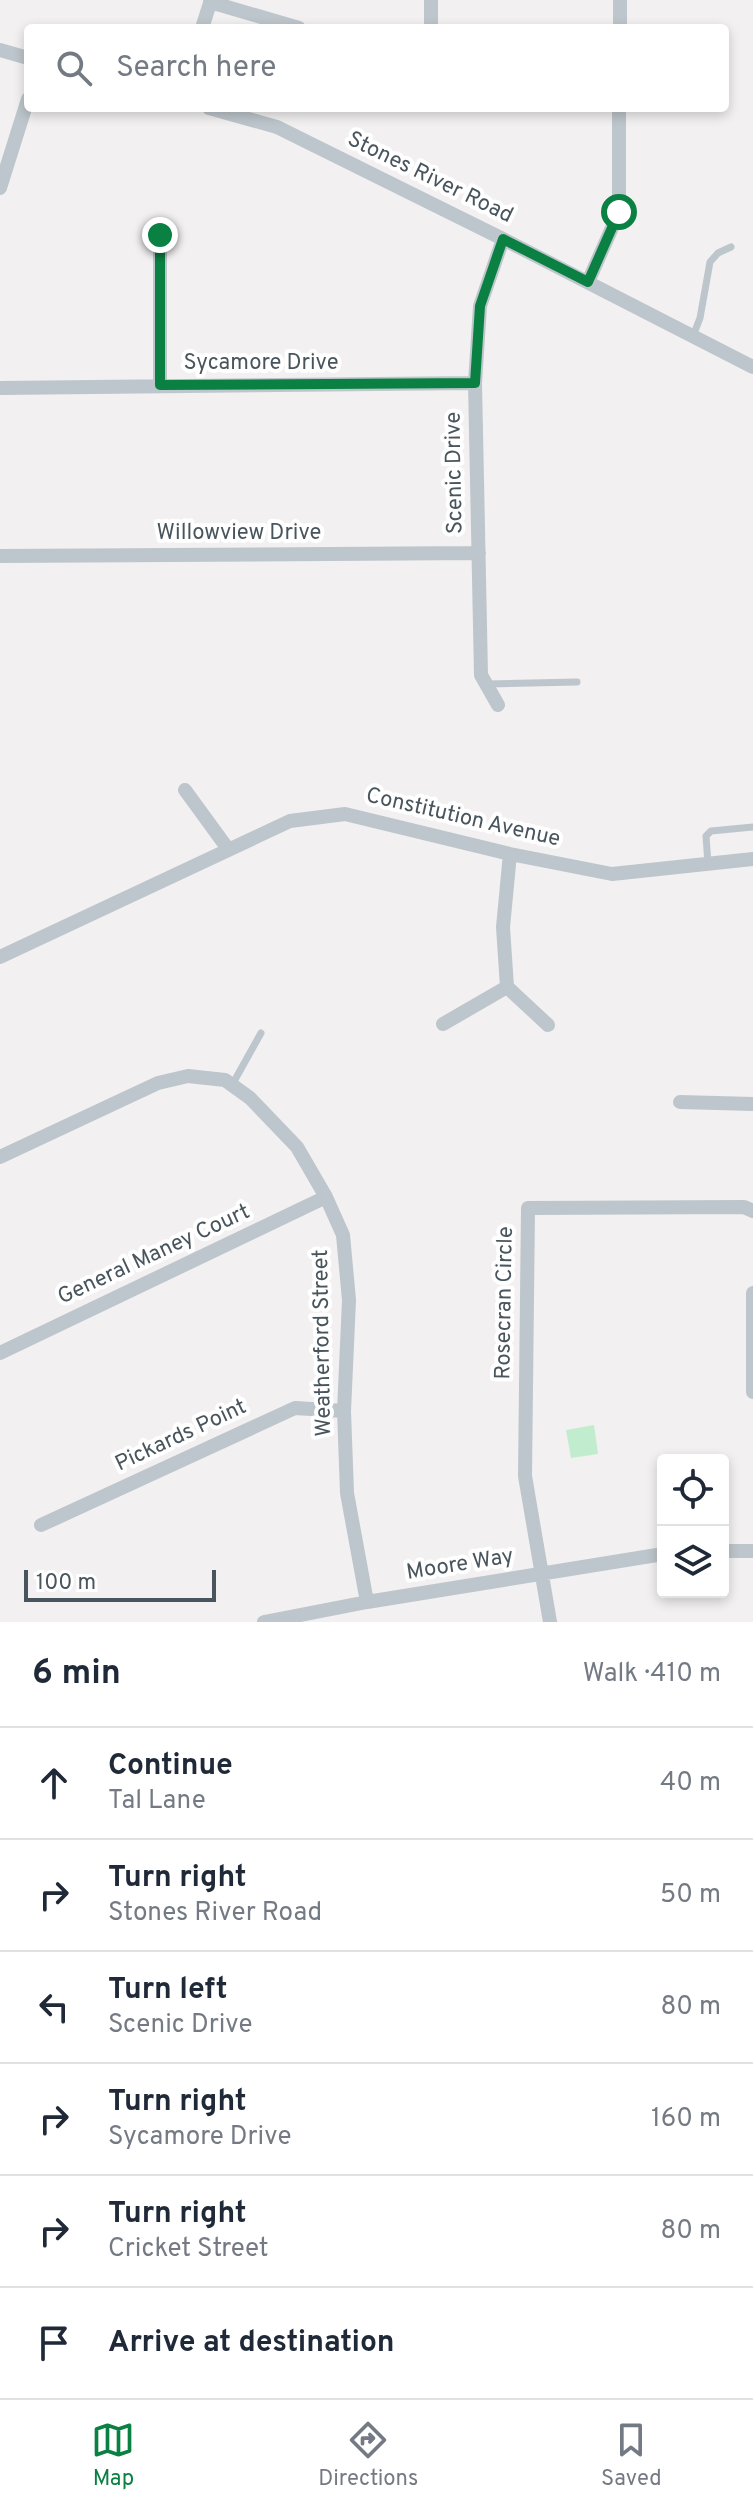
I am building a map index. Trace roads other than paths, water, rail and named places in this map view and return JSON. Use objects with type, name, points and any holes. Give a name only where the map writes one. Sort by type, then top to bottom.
[{"type":"street","points":[[431,0],[431,24]]},
{"type":"street","points":[[620,0],[620,24]]},
{"type":"street","points":[[203,24],[211,1],[286,24]]},
{"type":"street","points":[[0,50],[24,57]]},
{"type":"street","points":[[0,188],[24,112]]},
{"type":"street","name":"Stones River Road","points":[[223,112],[277,127],[753,367]]},
{"type":"street","points":[[588,282],[619,212],[619,112]]},
{"type":"street","points":[[160,235],[160,385]]},
{"type":"street","name":"Scenic Drive","points":[[498,705],[481,675],[475,383],[480,306],[503,239]]},
{"type":"street","name":"Sycamore Drive","points":[[0,388],[475,383]]},
{"type":"street","name":"Willowview Drive","points":[[0,556],[479,553]]},
{"type":"street","points":[[185,790],[228,849]]},
{"type":"street","name":"Constitution Avenue","points":[[0,957],[290,821],[345,814],[510,854],[612,874],[753,859]]},
{"type":"street","points":[[510,854],[503,927],[507,987],[548,1025]]},
{"type":"street","points":[[443,1024],[507,987]]},
{"type":"street","name":"Weatherford Street","points":[[0,1157],[158,1083],[188,1076],[225,1080],[250,1098],[297,1147],[326,1197],[343,1235],[349,1300],[344,1411],[347,1493],[367,1602]]},
{"type":"street","points":[[680,1102],[753,1104]]},
{"type":"street","name":"General Maney Court","points":[[0,1353],[326,1197]]},
{"type":"street","name":"Rosecran Circle","points":[[550,1622],[525,1476],[528,1208],[744,1207],[753,1211]]},
{"type":"street","points":[[753,1293],[753,1392]]},
{"type":"street","name":"Pickards Point","points":[[41,1525],[295,1408],[344,1411]]},
{"type":"street","points":[[729,1551],[753,1551]]},
{"type":"street","name":"Moore Way","points":[[264,1622],[367,1602],[657,1555]]},
{"type":"lane","points":[[693,336],[700,318],[710,262],[718,253],[731,247]]},
{"type":"lane","points":[[486,684],[577,682]]},
{"type":"lane","points":[[708,864],[706,836],[711,831],[753,827]]},
{"type":"lane","points":[[232,1085],[261,1033]]}]
